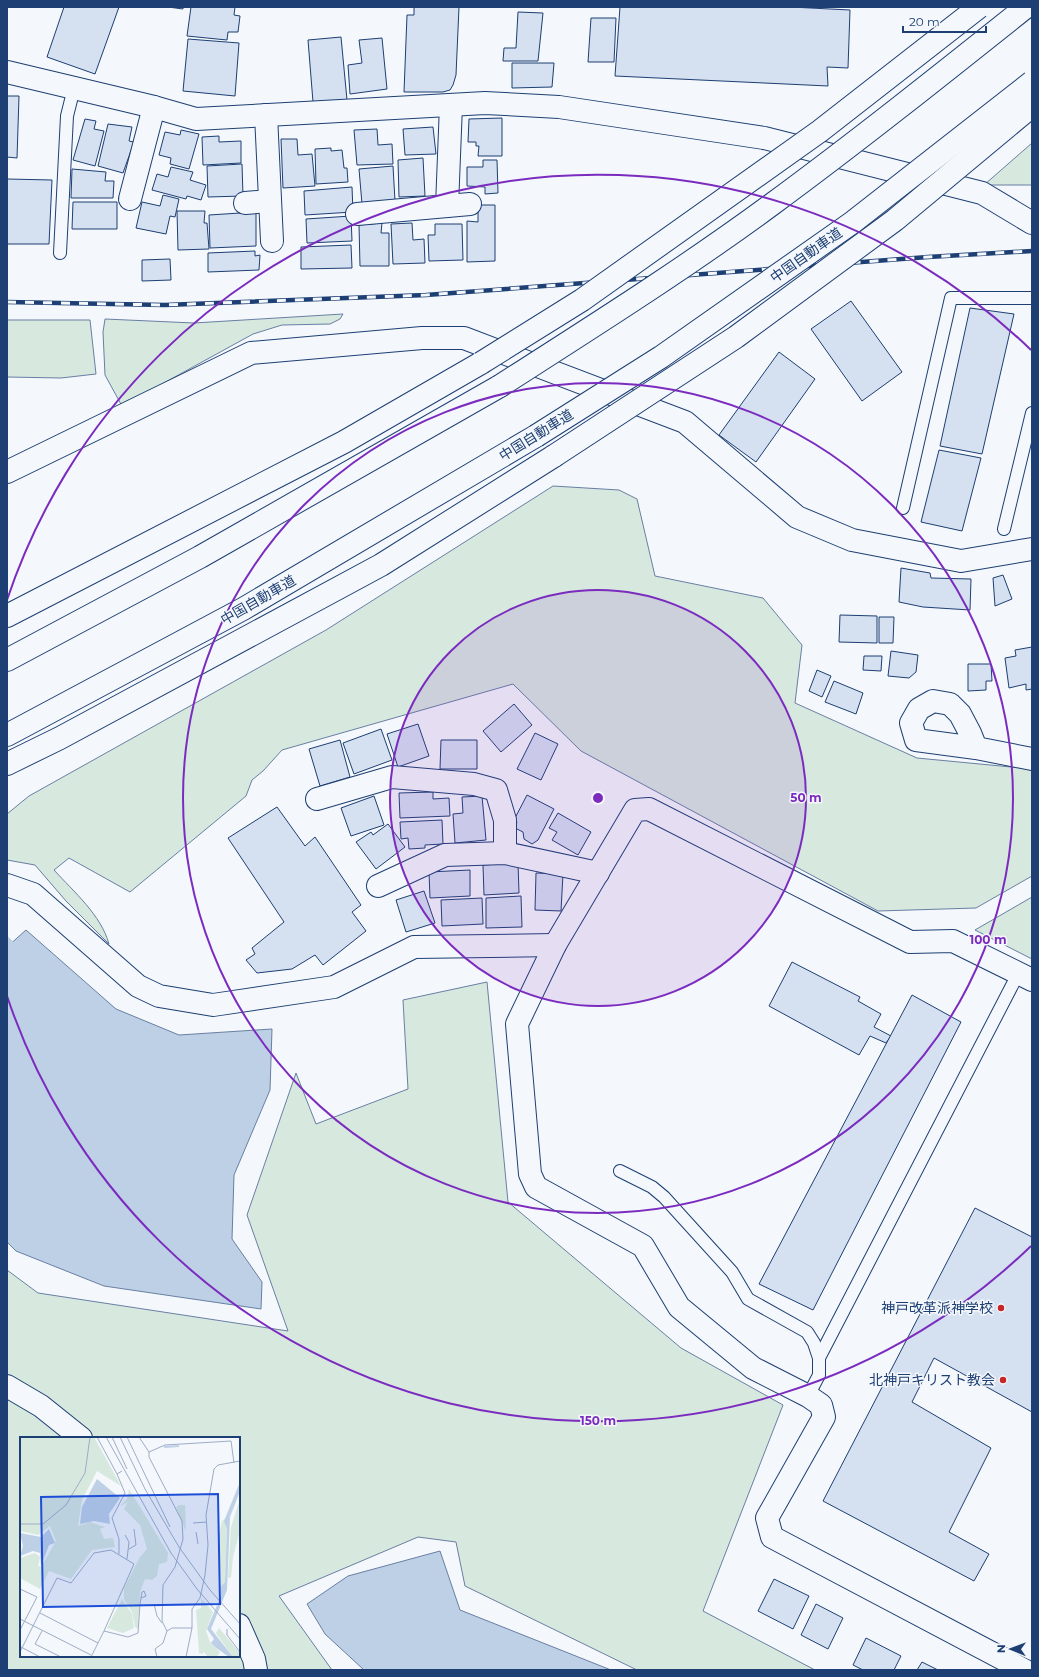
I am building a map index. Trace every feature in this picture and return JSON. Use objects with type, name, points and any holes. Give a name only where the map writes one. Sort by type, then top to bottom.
[{"type":"main road","points":[[7,616],[344,442],[481,363],[582,300],[820,131],[978,7]]},
{"type":"main road","points":[[7,660],[200,557],[500,386],[620,309],[770,206],[911,100],[1026,7]]},
{"type":"main road","points":[[7,72],[154,107],[196,119],[451,105],[485,104],[559,107],[764,138],[982,193],[1032,223]]},
{"type":"main road","name":"中国自動車道","points":[[7,735],[243,609],[536,436],[661,356],[853,222],[1032,82]]},
{"type":"main road","points":[[447,206],[451,105]]},
{"type":"main road","points":[[7,764],[60,738],[381,565],[554,456],[736,337],[895,220],[1032,106]]},
{"type":"main road","points":[[130,200],[154,107]]},
{"type":"main road","points":[[266,115],[272,241]]},
{"type":"main road","points":[[245,203],[270,201]]},
{"type":"main road","points":[[357,214],[470,204]]},
{"type":"main road","points":[[7,472],[251,353],[422,338],[464,338],[685,422],[797,517],[852,540],[961,561],[1032,549]]},
{"type":"main road","points":[[976,748],[1032,759]]},
{"type":"main road","points":[[317,799],[392,776],[474,784],[496,790],[505,820],[505,853]]},
{"type":"main road","points":[[1024,1670],[772,1537],[767,1518],[824,1417],[821,1405],[808,1396],[752,1368],[679,1306],[643,1246],[536,1187],[530,1174],[517,1024],[555,945],[635,810],[649,810],[910,942],[953,941],[1025,977]]},
{"type":"main road","points":[[378,886],[445,855],[505,853],[598,873]]},
{"type":"main road","points":[[7,885],[33,894],[138,986],[159,996],[213,1005],[334,987],[414,947],[555,945]]},
{"type":"main road","points":[[7,1386],[41,1406],[80,1437]]},
{"type":"main road","points":[[240,1627],[254,1659],[256,1670]]},
{"type":"lane","points":[[60,253],[67,116],[74,88]]},
{"type":"lane","points":[[902,508],[951,298],[1032,298]]},
{"type":"lane","points":[[1004,528],[1032,413]]},
{"type":"lane","points":[[819,1358],[1025,977]]},
{"type":"lane","points":[[620,1171],[652,1188],[664,1197],[732,1272],[748,1299],[807,1332],[814,1343],[819,1358],[819,1375],[808,1396]]},
{"type":"shaded area","points":[[1032,143],[1032,185],[984,185]]},
{"type":"shaded area","points":[[343,314],[340,319],[330,324],[282,325],[253,334],[122,406],[105,375],[103,332],[105,319],[194,323]]},
{"type":"shaded area","points":[[7,320],[90,320],[96,374],[61,378],[7,377]]},
{"type":"shaded area","points":[[553,486],[619,490],[637,499],[655,576],[763,598],[802,645],[795,703],[917,758],[1032,769],[1032,876],[976,908],[878,911],[581,751],[513,684],[282,750],[263,771],[252,780],[246,796],[130,892],[69,858],[54,870],[86,904],[100,923],[109,944],[66,901],[35,865],[7,860],[7,814],[29,796],[326,630]]},
{"type":"shaded area","points":[[1032,897],[1032,959],[975,930]]},
{"type":"shaded area","points":[[487,982],[508,1202],[681,1348],[783,1405],[703,1611],[815,1670],[637,1670],[465,1586],[456,1542],[418,1537],[279,1596],[332,1670],[7,1670],[7,1270],[38,1293],[288,1331],[247,1215],[296,1073],[316,1124],[408,1089],[403,1000]]},
{"type":"water","points":[[26,930],[116,1009],[179,1035],[272,1029],[270,1090],[234,1175],[232,1239],[262,1282],[261,1309],[104,1286],[16,1251],[7,1242],[7,947]]},
{"type":"water","points":[[440,1551],[460,1610],[611,1670],[364,1670],[325,1634],[307,1604],[348,1576]]},
{"type":"building","points":[[64,7],[119,7],[95,74],[47,57]]},
{"type":"building","points":[[168,7],[183,7],[183,9]]},
{"type":"building","points":[[191,7],[235,7],[234,15],[240,16],[238,32],[228,32],[227,40],[187,36]]},
{"type":"building","points":[[414,7],[459,7],[456,75],[450,90],[443,92],[404,92],[407,15],[414,15]]},
{"type":"building","points":[[620,7],[791,7],[850,10],[848,68],[827,67],[828,86],[615,76]]},
{"type":"building","points":[[518,12],[543,13],[538,61],[503,61],[504,48],[516,48]]},
{"type":"building","points":[[591,18],[616,18],[614,62],[588,62]]},
{"type":"building","points":[[341,37],[347,100],[313,102],[308,40]]},
{"type":"building","points":[[382,38],[387,89],[350,94],[348,65],[362,63],[359,40]]},
{"type":"building","points":[[188,39],[239,43],[235,96],[183,91]]},
{"type":"building","points":[[512,63],[554,63],[552,87],[512,88]]},
{"type":"building","points":[[7,96],[19,96],[17,158],[7,157]]},
{"type":"building","points":[[502,118],[502,156],[478,156],[479,146],[476,146],[476,142],[468,142],[469,119]]},
{"type":"building","points":[[85,119],[96,121],[94,129],[104,131],[95,166],[73,160]]},
{"type":"building","points":[[108,124],[132,127],[129,141],[134,142],[123,173],[98,166]]},
{"type":"building","points":[[433,127],[436,154],[405,155],[403,129]]},
{"type":"building","points":[[377,129],[378,145],[392,144],[393,164],[357,165],[354,130]]},
{"type":"building","points":[[181,130],[199,134],[189,169],[170,164],[171,158],[159,155],[165,132],[180,135]]},
{"type":"building","points":[[219,136],[219,142],[241,141],[241,163],[203,165],[202,137]]},
{"type":"building","points":[[281,139],[297,139],[298,155],[312,154],[315,186],[283,188]]},
{"type":"building","points":[[331,148],[331,151],[342,150],[344,168],[347,168],[348,182],[316,184],[315,149]]},
{"type":"building","points":[[423,158],[425,196],[399,197],[398,160]]},
{"type":"building","points":[[483,160],[497,160],[498,193],[485,194],[485,187],[467,186],[467,167],[483,167]]},
{"type":"building","points":[[242,164],[243,196],[208,197],[207,166]]},
{"type":"building","points":[[393,166],[395,201],[362,204],[359,169]]},
{"type":"building","points":[[171,167],[193,172],[190,180],[206,185],[201,200],[187,196],[186,199],[152,190],[157,174],[168,177]]},
{"type":"building","points":[[72,169],[106,172],[105,181],[114,181],[113,198],[71,198]]},
{"type":"building","points":[[7,179],[52,180],[49,244],[7,244]]},
{"type":"building","points":[[352,187],[353,212],[305,215],[304,191]]},
{"type":"building","points":[[163,195],[179,199],[175,217],[170,216],[166,234],[136,228],[142,202],[160,206]]},
{"type":"building","points":[[73,202],[117,202],[117,229],[72,229]]},
{"type":"building","points":[[478,205],[495,205],[495,261],[467,262],[467,221],[478,222]]},
{"type":"building","points":[[177,211],[205,211],[204,223],[207,223],[209,249],[178,250]]},
{"type":"building","points":[[256,212],[256,246],[210,248],[209,215]]},
{"type":"building","points":[[351,216],[352,241],[307,243],[306,219]]},
{"type":"building","points":[[382,223],[381,233],[389,233],[389,266],[360,266],[359,225]]},
{"type":"building","points":[[412,223],[413,240],[424,239],[425,263],[393,264],[391,224]]},
{"type":"building","points":[[435,224],[462,224],[463,260],[429,261],[428,235],[435,235]]},
{"type":"building","points":[[351,245],[352,268],[301,269],[301,247]]},
{"type":"building","points":[[255,251],[255,256],[260,255],[259,270],[208,272],[208,253]]},
{"type":"building","points":[[170,259],[171,280],[142,281],[142,260]]},
{"type":"building","points":[[851,301],[902,372],[862,401],[811,329]]},
{"type":"building","points":[[970,308],[1014,314],[982,454],[940,446]]},
{"type":"building","points":[[779,352],[815,379],[756,462],[719,435]]},
{"type":"building","points":[[939,450],[981,458],[962,531],[921,522]]},
{"type":"building","points":[[901,568],[930,573],[931,578],[971,579],[970,610],[923,607],[899,602]]},
{"type":"building","points":[[1003,575],[1012,599],[995,606],[993,578]]},
{"type":"building","points":[[840,615],[877,616],[877,643],[839,642]]},
{"type":"building","points":[[879,617],[894,617],[893,643],[879,643]]},
{"type":"building","points":[[1032,647],[1032,689],[1026,690],[1026,684],[1009,688],[1005,658],[1016,656],[1015,650]]},
{"type":"building","points":[[891,651],[918,655],[916,672],[909,678],[888,676]]},
{"type":"building","points":[[864,656],[882,656],[881,671],[863,670]]},
{"type":"building","points":[[968,664],[991,664],[992,681],[986,681],[986,690],[968,691]]},
{"type":"building","points":[[817,670],[831,676],[822,697],[809,691]]},
{"type":"building","points":[[834,681],[863,693],[856,714],[825,702]]},
{"type":"building","points":[[514,704],[532,725],[501,752],[483,731]]},
{"type":"building","points":[[418,724],[429,756],[398,767],[387,734]]},
{"type":"building","points":[[381,729],[392,760],[354,774],[343,743]]},
{"type":"building","points":[[535,733],[558,744],[541,780],[517,769]]},
{"type":"building","points":[[340,740],[350,777],[320,786],[309,749]]},
{"type":"building","points":[[441,740],[477,740],[477,769],[440,769]]},
{"type":"building","points":[[433,792],[433,799],[449,798],[450,816],[400,818],[399,793]]},
{"type":"building","points":[[527,795],[554,809],[538,840],[532,844],[524,839],[523,832],[515,828],[517,822],[514,820]]},
{"type":"building","points":[[374,796],[384,825],[351,836],[341,808]]},
{"type":"building","points":[[482,796],[486,840],[455,843],[453,814],[463,813],[462,797]]},
{"type":"building","points":[[277,807],[305,846],[315,837],[361,905],[352,912],[366,931],[323,965],[315,955],[292,969],[257,973],[246,960],[255,954],[252,948],[284,922],[228,838]]},
{"type":"building","points":[[558,813],[591,832],[578,855],[552,840],[557,832],[549,828]]},
{"type":"building","points":[[442,820],[443,844],[425,845],[425,848],[409,849],[408,838],[401,839],[400,822]]},
{"type":"building","points":[[388,824],[405,847],[376,869],[356,842],[371,832],[373,835]]},
{"type":"building","points":[[518,863],[519,893],[484,895],[483,865]]},
{"type":"building","points":[[470,870],[470,896],[430,898],[429,872]]},
{"type":"building","points":[[536,873],[563,874],[561,911],[535,910]]},
{"type":"building","points":[[424,891],[435,923],[406,932],[396,900]]},
{"type":"building","points":[[521,896],[522,927],[486,928],[486,898]]},
{"type":"building","points":[[482,898],[483,924],[442,926],[441,900]]},
{"type":"building","points":[[792,962],[860,997],[858,1001],[881,1014],[874,1027],[891,1036],[886,1043],[870,1036],[859,1055],[769,1006]]},
{"type":"building","points":[[912,995],[961,1022],[813,1310],[759,1284]]},
{"type":"building","name":"北神戸キリスト教会","points":[[975,1208],[1032,1237],[1032,1412],[934,1358],[912,1402],[991,1448],[949,1532],[989,1554],[974,1581],[823,1501]]},
{"type":"building","points":[[774,1579],[809,1596],[793,1629],[758,1611]]},
{"type":"building","points":[[816,1604],[843,1618],[828,1649],[801,1635]]},
{"type":"building","points":[[866,1638],[901,1656],[894,1670],[863,1670],[853,1665]]},
{"type":"building","points":[[922,1662],[938,1670],[917,1670]]},
{"type":"waterway","points":[[7,941],[10,944]]},
{"type":"railway","points":[[7,302],[165,305],[426,295],[928,257],[1032,251]]},
{"type":"place","name":"神戸改革派神学校","points":[[1001,1308]]},
{"type":"place","name":"北神戸キリスト教会","points":[[1003,1380]]}]
